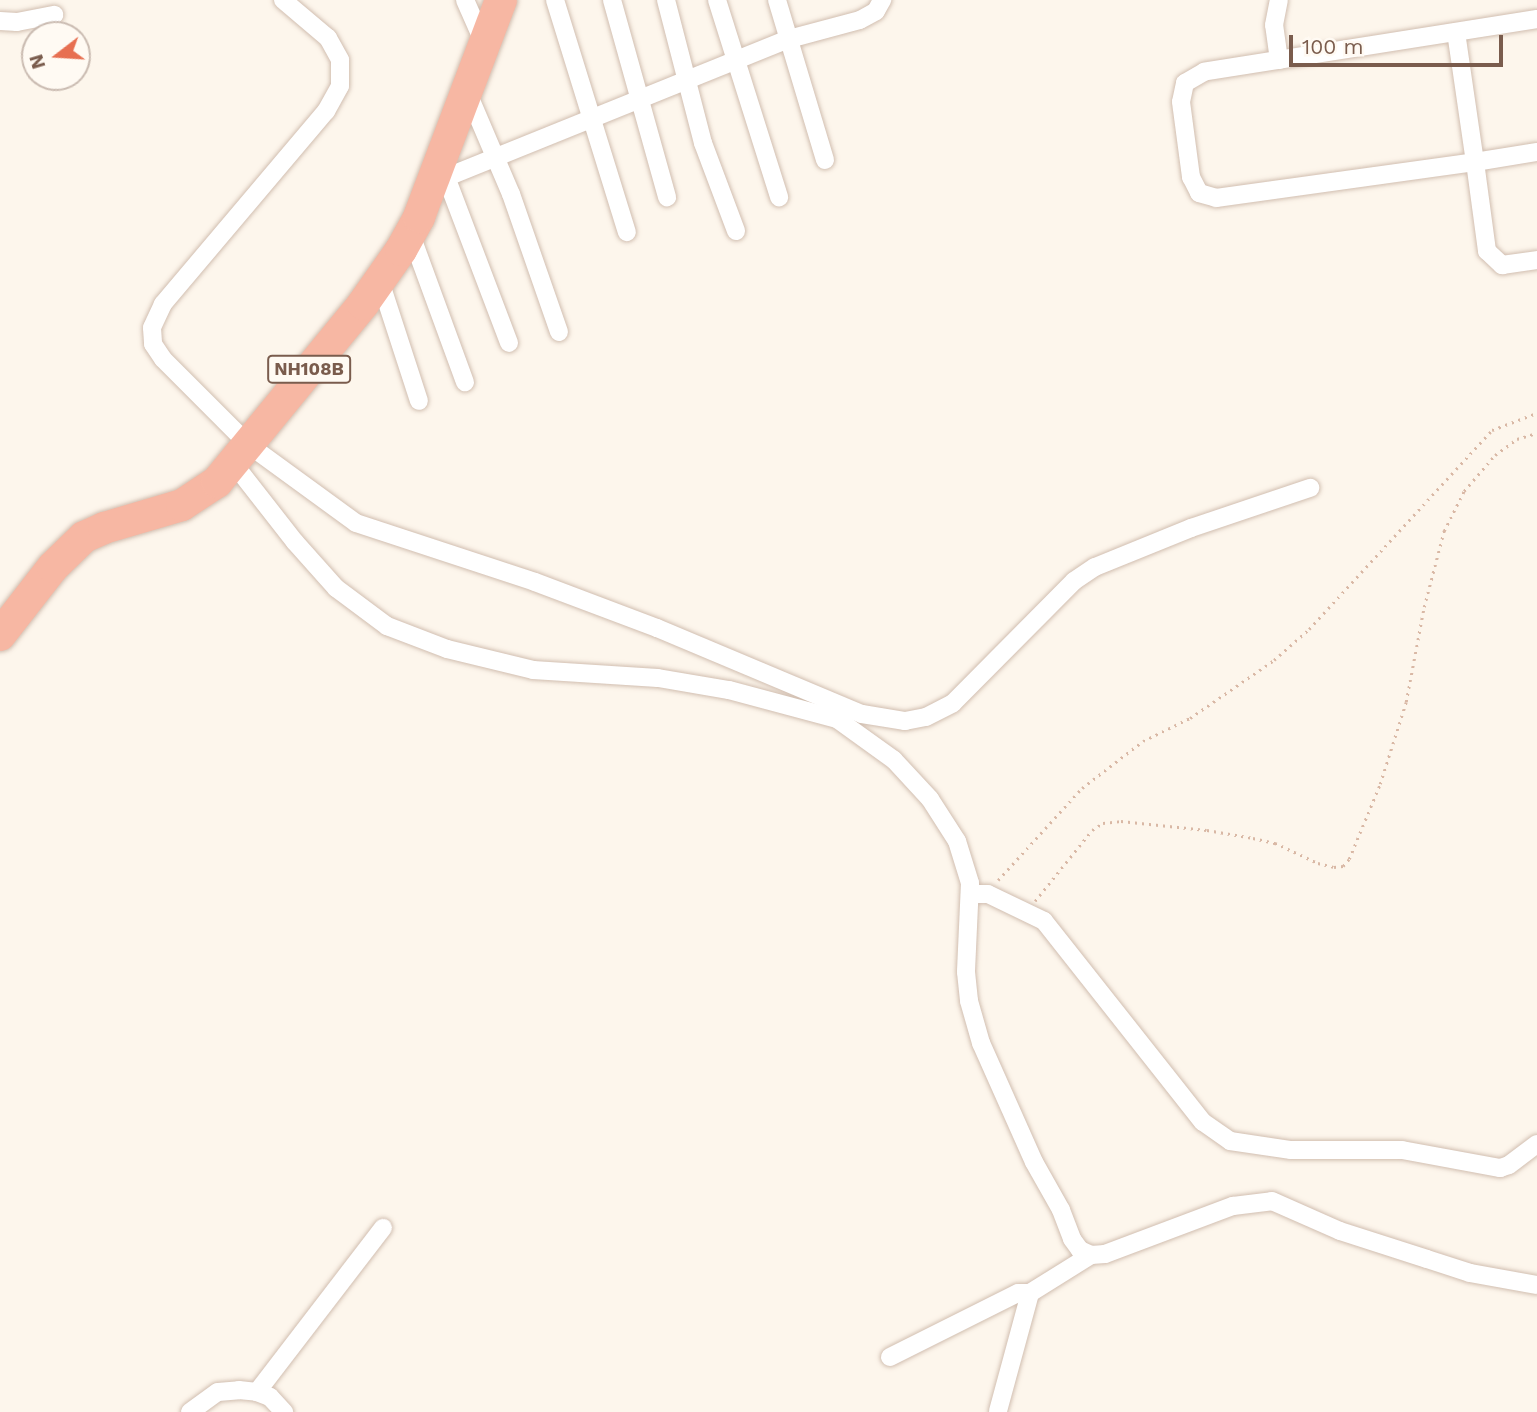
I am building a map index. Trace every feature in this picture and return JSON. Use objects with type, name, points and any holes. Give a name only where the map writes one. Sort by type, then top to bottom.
[{"type":"highway","name":"NH108B","points":[[0,635],[53,567],[84,537],[104,528],[182,505],[201,495],[242,455],[380,281],[444,171],[467,91],[501,0]]},
{"type":"street","points":[[283,0],[328,37],[340,60],[340,86],[326,111],[163,304],[152,328],[153,344],[242,455],[295,542],[336,588],[387,626],[447,649],[533,670],[658,678],[729,690],[837,719],[894,760],[930,799],[957,841],[979,894],[966,972],[981,1043],[1072,1239],[1080,1250],[1091,1255]]},
{"type":"street","points":[[465,0],[484,43]]},
{"type":"street","points":[[555,0],[626,232]]},
{"type":"street","points":[[612,0],[667,197]]},
{"type":"street","points":[[666,0],[703,143],[736,231]]},
{"type":"street","points":[[717,0],[779,197]]},
{"type":"street","points":[[777,0],[825,160]]},
{"type":"street","points":[[509,343],[444,171],[497,157],[789,39],[860,20],[876,10],[882,0]]},
{"type":"street","points":[[1279,0],[1274,25],[1279,60]]},
{"type":"street","points":[[0,21],[17,22],[54,15]]},
{"type":"street","points":[[1537,19],[1204,72],[1185,83],[1181,102],[1191,177],[1199,193],[1216,198],[1537,152]]},
{"type":"street","points":[[1456,32],[1487,251],[1492,259],[1502,265],[1537,260]]},
{"type":"street","points":[[467,91],[497,157],[559,332]]},
{"type":"street","points":[[410,232],[465,382]]},
{"type":"street","points":[[380,281],[419,401]]},
{"type":"street","points":[[242,455],[356,523],[535,582],[657,628],[862,714],[905,721],[926,717],[953,703],[1074,581],[1096,566],[1166,537],[1310,488]]},
{"type":"street","points":[[979,894],[1027,911],[1044,921],[1203,1122],[1230,1141],[1290,1150],[1402,1150],[1500,1168],[1509,1165],[1537,1144]]},
{"type":"street","points":[[890,1357],[1018,1293],[1030,1293],[1091,1255],[1122,1248],[1233,1206],[1261,1200],[1272,1201],[1340,1231],[1470,1273],[1537,1285]]},
{"type":"street","points":[[257,1392],[383,1228]]},
{"type":"street","points":[[998,1411],[1030,1293]]},
{"type":"street","points":[[190,1412],[218,1392],[257,1392],[270,1397],[284,1412]]},
{"type":"path","points":[[979,894],[1003,873],[1082,788],[1143,741],[1190,718],[1274,660],[1327,611],[1492,430],[1537,413]]},
{"type":"path","points":[[1027,911],[1092,830],[1104,823],[1121,821],[1242,836],[1275,843],[1318,863],[1343,866],[1349,859],[1380,784],[1406,702],[1424,607],[1444,531],[1464,491],[1495,455],[1517,439],[1537,433]]}]
